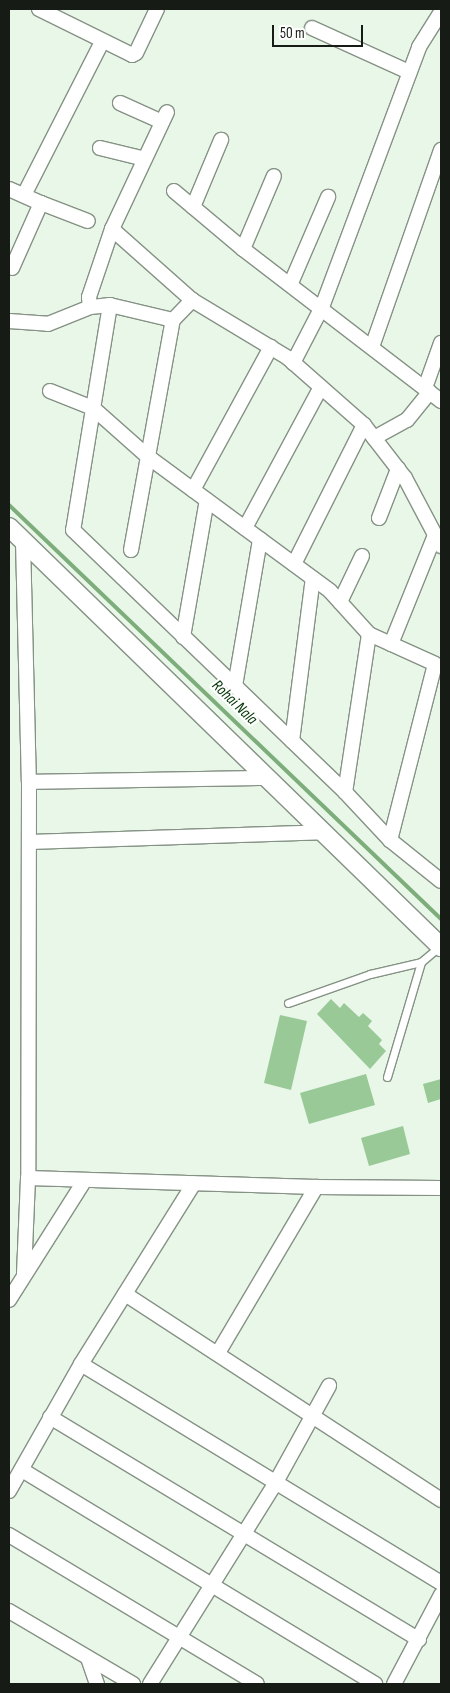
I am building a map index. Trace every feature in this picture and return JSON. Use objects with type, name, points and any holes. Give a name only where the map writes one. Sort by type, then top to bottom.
[{"type":"street","points":[[38,9],[127,55],[136,53],[158,9]]},
{"type":"street","points":[[293,362],[322,307],[419,47],[441,12]]},
{"type":"street","points":[[312,28],[409,72]]},
{"type":"street","points":[[24,195],[102,42]]},
{"type":"street","points":[[90,307],[89,297],[112,229],[165,117],[120,103]]},
{"type":"street","points":[[193,207],[221,140]]},
{"type":"street","points":[[100,148],[145,159]]},
{"type":"street","points":[[372,347],[441,150]]},
{"type":"street","points":[[243,248],[274,176]]},
{"type":"street","points":[[9,189],[88,221]]},
{"type":"street","points":[[174,191],[243,248],[291,283],[432,394]]},
{"type":"street","points":[[291,283],[328,197]]},
{"type":"street","points":[[12,268],[41,203]]},
{"type":"street","points":[[112,229],[192,300],[293,362],[364,425],[398,469],[438,540],[391,644]]},
{"type":"street","points":[[131,550],[147,456],[174,320],[192,300]]},
{"type":"street","points":[[9,321],[48,324],[90,307],[110,305],[174,320]]},
{"type":"street","points":[[110,305],[73,530],[345,792],[390,840],[441,881]]},
{"type":"street","points":[[374,438],[407,420],[432,394],[441,343]]},
{"type":"street","points":[[193,490],[270,347]]},
{"type":"street","points":[[245,528],[321,387]]},
{"type":"street","points":[[50,391],[93,408],[147,456],[313,578],[340,602],[369,634],[435,664],[390,840]]},
{"type":"street","points":[[294,564],[364,425]]},
{"type":"street","points":[[379,518],[398,469]]},
{"type":"street","points":[[183,637],[207,500]]},
{"type":"street","points":[[9,527],[441,946]]},
{"type":"street","points":[[235,686],[260,539]]},
{"type":"street","points":[[23,541],[29,782],[28,1178],[24,1276]]},
{"type":"street","points":[[340,602],[362,556]]},
{"type":"street","points":[[292,741],[313,578]]},
{"type":"street","points":[[345,792],[369,634]]},
{"type":"street","points":[[29,782],[267,778]]},
{"type":"street","points":[[29,842],[323,832]]},
{"type":"street","points":[[28,1178],[316,1188],[441,1188]]},
{"type":"street","points":[[9,1300],[85,1180]]},
{"type":"street","points":[[9,1491],[81,1364],[194,1183]]},
{"type":"street","points":[[218,1354],[316,1188]]},
{"type":"street","points":[[125,1294],[441,1500]]},
{"type":"street","points":[[81,1364],[441,1583]]},
{"type":"street","points":[[150,1684],[276,1482],[329,1386]]},
{"type":"street","points":[[50,1417],[419,1640]]},
{"type":"street","points":[[22,1470],[375,1684]]},
{"type":"street","points":[[9,1535],[257,1684]]},
{"type":"street","points":[[394,1684],[419,1640],[441,1594]]},
{"type":"street","points":[[9,1611],[133,1684]]},
{"type":"street","points":[[88,1658],[97,1684]]},
{"type":"lane","points":[[288,1003],[370,974],[421,962],[441,946]]},
{"type":"lane","points":[[388,1077],[421,962]]},
{"type":"building","points":[[331,999],[340,1008],[344,1003],[359,1017],[363,1013],[372,1021],[368,1026],[382,1040],[379,1044],[386,1051],[370,1069],[317,1014]]},
{"type":"building","points":[[280,1015],[307,1021],[291,1090],[264,1083]]},
{"type":"building","points":[[366,1074],[375,1105],[309,1124],[300,1093]]},
{"type":"building","points":[[441,1079],[441,1099],[428,1103],[423,1084]]},
{"type":"building","points":[[403,1126],[410,1154],[369,1166],[361,1138]]},
{"type":"waterway","name":"Rohai Nala","points":[[9,505],[441,919]]}]
